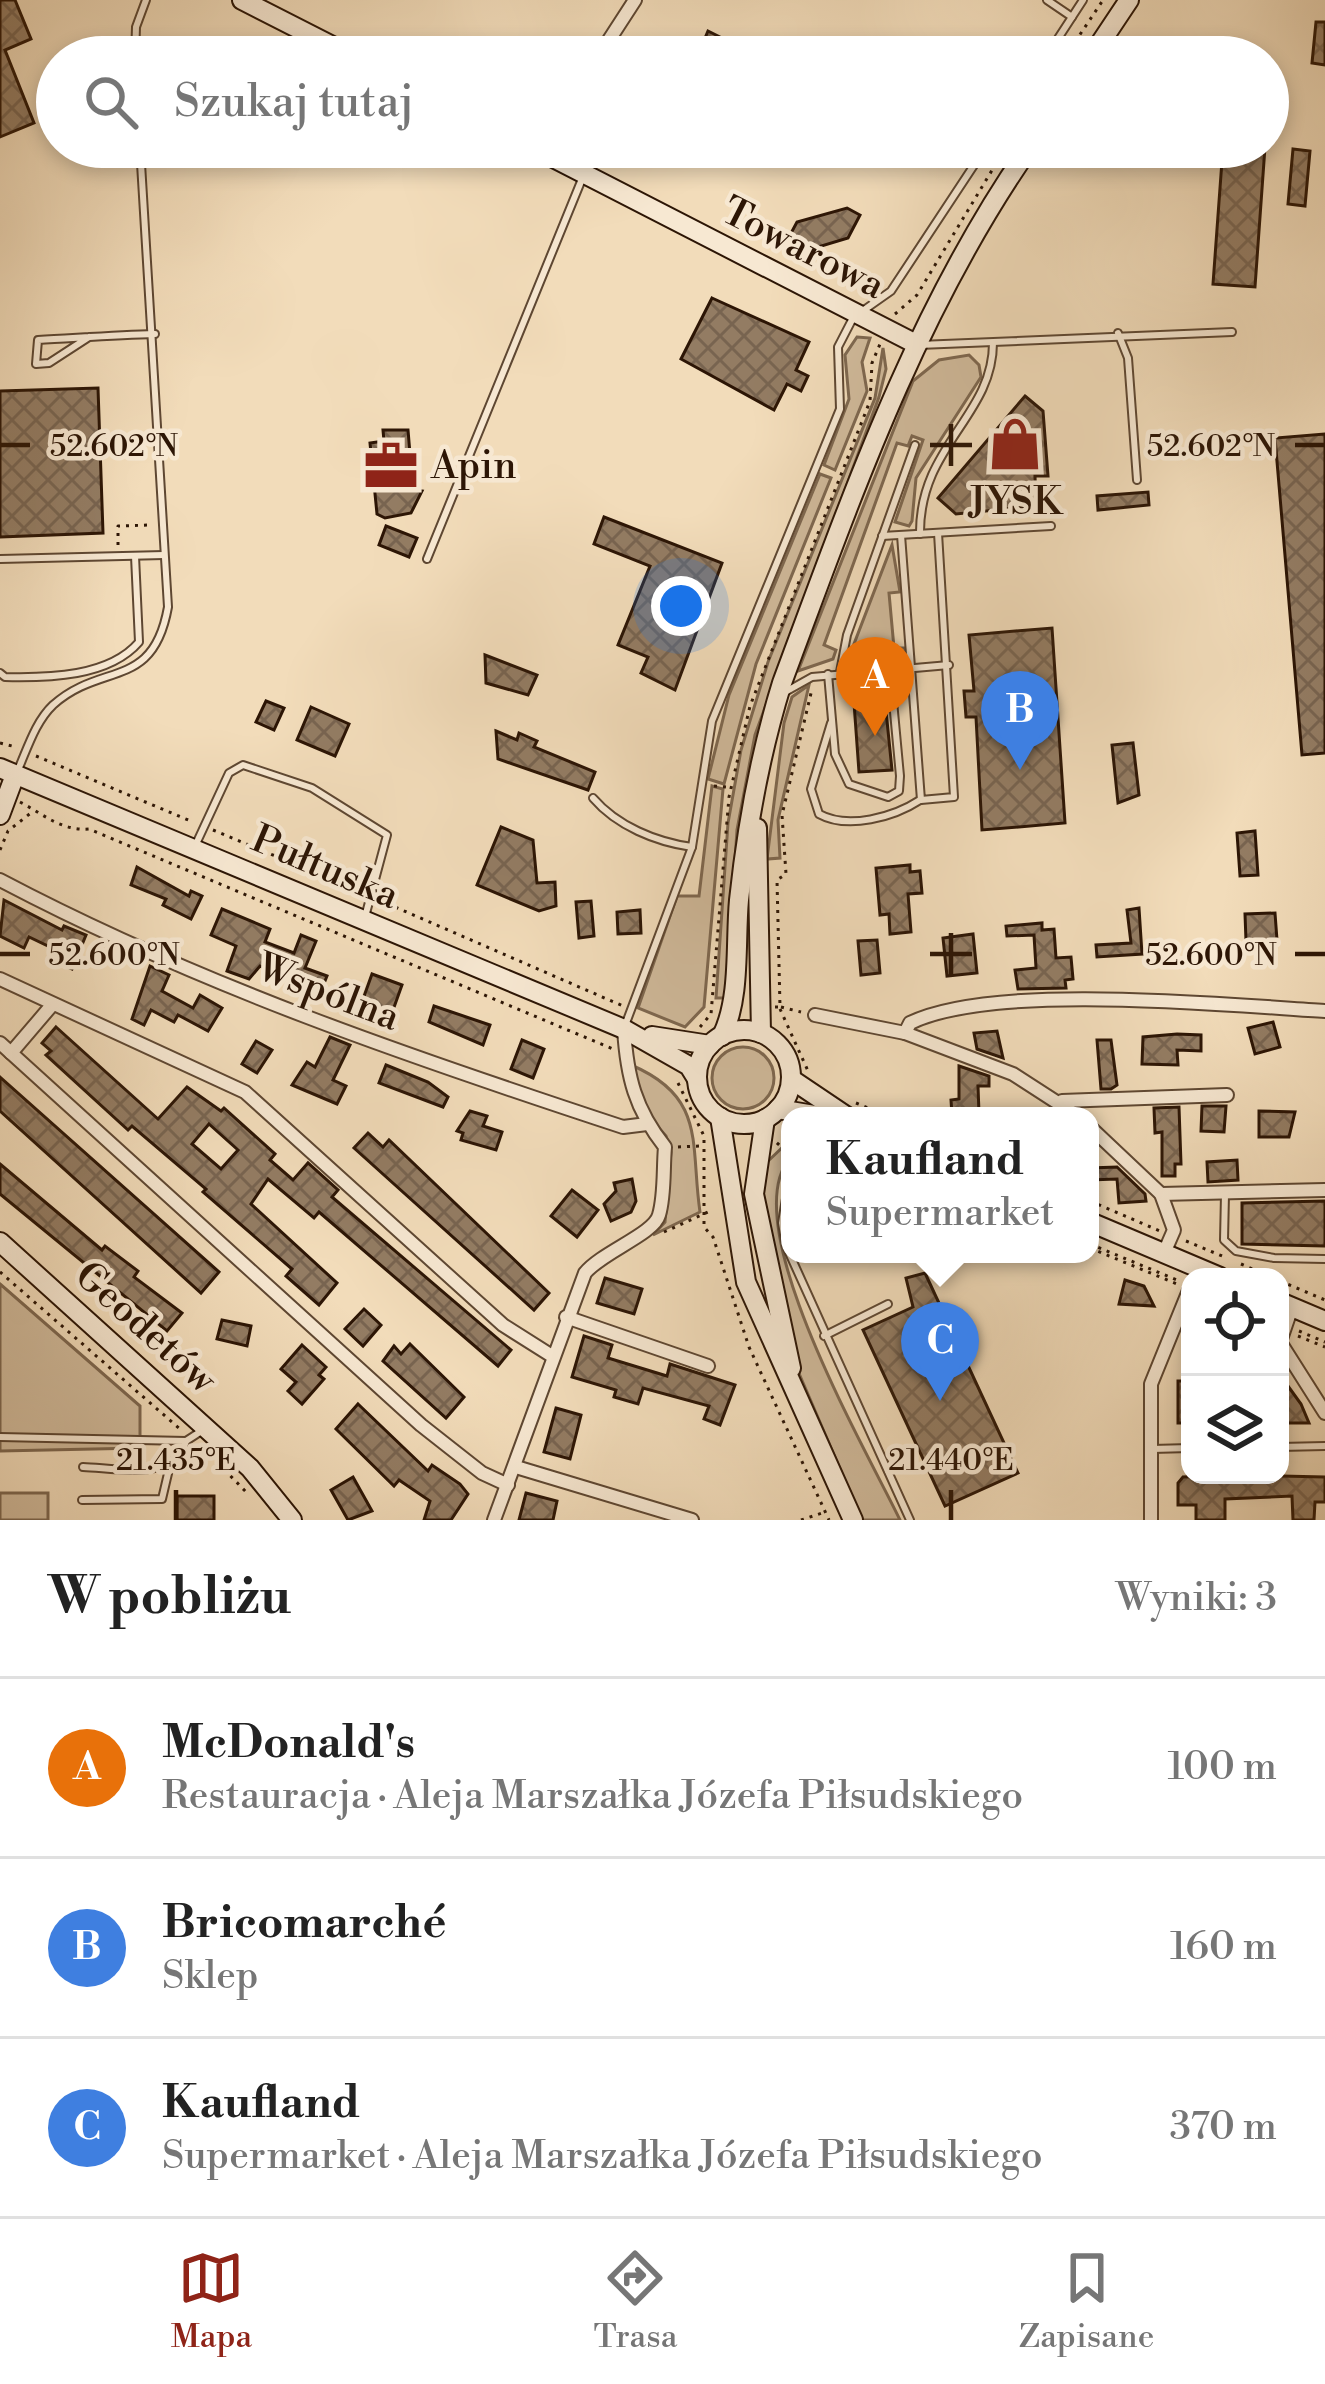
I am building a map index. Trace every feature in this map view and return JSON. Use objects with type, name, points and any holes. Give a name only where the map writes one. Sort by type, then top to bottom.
[{"type":"main road","points":[[242,0],[313,36]]},
{"type":"main road","points":[[1105,36],[1129,0]]},
{"type":"main road","name":"Towarowa","points":[[573,168],[916,344]]},
{"type":"main road","points":[[781,1114],[742,1124],[720,1117],[706,1105],[697,1079],[732,1004],[758,773],[772,714],[916,344],[975,229],[1016,168]]},
{"type":"main road","points":[[0,815],[8,772]]},
{"type":"main road","name":"Pułtuska","points":[[8,772],[624,1029],[677,1058],[697,1079]]},
{"type":"main road","points":[[758,773],[770,1006],[761,1034]]},
{"type":"main road","name":"Pułtuska","points":[[624,1029],[716,1041]]},
{"type":"main road","points":[[716,1041],[741,1030],[761,1034],[781,1048],[790,1079],[830,1107]]},
{"type":"main road","points":[[790,1079],[771,1114],[754,1194],[799,1402]]},
{"type":"main road","points":[[720,1117],[746,1282],[853,1520]]},
{"type":"main road","points":[[1099,1226],[1164,1253],[1181,1270]]},
{"type":"main road","name":"Geodetów","points":[[0,1242],[206,1428],[292,1520]]},
{"type":"main road","points":[[1289,1316],[1325,1321]]},
{"type":"street","points":[[612,36],[635,0]]},
{"type":"street","name":"Wspólna","points":[[0,880],[188,970],[394,1052],[623,1127],[646,1124]]},
{"type":"street","points":[[0,980],[256,1100],[502,1325],[552,1357]]},
{"type":"street","points":[[905,1034],[918,1019],[1010,1001],[1325,1011]]},
{"type":"street","points":[[52,1005],[6,1048],[421,1425],[482,1473],[508,1485]]},
{"type":"street","points":[[815,1015],[905,1034],[994,1066],[1068,1107]]},
{"type":"street","points":[[494,1520],[566,1316],[599,1256],[639,1235],[659,1216],[665,1147],[646,1124],[626,1074],[624,1029]]},
{"type":"street","points":[[1062,1101],[1227,1095]]},
{"type":"street","points":[[1099,1135],[1161,1194],[1174,1230],[1164,1253]]},
{"type":"street","points":[[1161,1194],[1325,1190]]},
{"type":"street","points":[[1151,1520],[1150,1384],[1181,1310]]},
{"type":"street","points":[[566,1316],[708,1366]]},
{"type":"street","points":[[1289,1356],[1325,1413]]},
{"type":"street","points":[[516,1467],[692,1520]]},
{"type":"lane","points":[[139,36],[146,0]]},
{"type":"lane","points":[[1047,0],[1072,17]]},
{"type":"lane","points":[[1060,36],[1083,0]]},
{"type":"lane","points":[[8,772],[52,706],[70,692],[125,674],[148,659],[163,635],[168,608],[142,168]]},
{"type":"lane","points":[[624,1029],[692,847],[706,742],[840,410],[838,346],[857,314],[891,291],[972,168]]},
{"type":"lane","points":[[427,559],[584,174]]},
{"type":"lane","points":[[916,344],[927,349],[1118,333],[1232,332]]},
{"type":"lane","points":[[1118,333],[1129,358],[1137,480]]},
{"type":"lane","points":[[89,337],[49,363],[36,364],[38,340],[89,337],[155,334]]},
{"type":"lane","points":[[920,534],[924,484],[989,379],[993,343]]},
{"type":"lane","points":[[840,672],[847,635],[915,445]]},
{"type":"lane","points":[[882,536],[1051,526]]},
{"type":"lane","points":[[832,719],[811,789],[819,814],[832,821],[872,818],[921,800],[953,797],[938,532]]},
{"type":"lane","points":[[901,535],[921,800]]},
{"type":"lane","points":[[0,559],[164,555]]},
{"type":"lane","points":[[0,673],[5,677],[64,676],[128,655],[139,642],[135,556]]},
{"type":"lane","points":[[772,714],[794,684],[815,676],[949,665]]},
{"type":"lane","points":[[828,674],[835,754],[849,784],[877,797],[899,791],[890,669]]},
{"type":"lane","points":[[193,850],[229,773],[243,765],[281,775],[387,835],[364,921]]},
{"type":"lane","points":[[593,798],[609,816],[668,844],[692,847]]},
{"type":"lane","points":[[1225,1190],[1224,1240],[1236,1251],[1325,1259]]},
{"type":"lane","points":[[792,1263],[910,1520]]},
{"type":"lane","points":[[824,1336],[888,1304]]},
{"type":"lane","points":[[82,1500],[162,1499],[170,1465],[186,1442],[206,1428]]},
{"type":"lane","points":[[0,1437],[186,1442]]},
{"type":"lane","points":[[1289,1447],[1325,1446]]},
{"type":"lane","points":[[1149,1449],[1181,1448]]},
{"type":"lane","points":[[83,1467],[170,1465]]},
{"type":"path","points":[[1080,36],[1103,0]]},
{"type":"path","points":[[891,320],[917,296],[993,168]]},
{"type":"path","points":[[118,557],[118,526],[164,524]]},
{"type":"path","points":[[812,1097],[816,1086],[770,1006],[777,880],[787,874],[781,824],[815,676]]},
{"type":"path","points":[[0,850],[8,831],[33,811]]},
{"type":"path","points":[[708,1003],[732,1004]]},
{"type":"path","points":[[770,1006],[815,1015]]},
{"type":"path","points":[[665,1147],[701,1147]]},
{"type":"path","points":[[639,1235],[655,1237],[710,1211]]},
{"type":"path","points":[[1099,1249],[1181,1278]]},
{"type":"path","points":[[0,1272],[178,1428]]},
{"type":"path","points":[[1289,1285],[1325,1300]]},
{"type":"path","points":[[1289,1319],[1325,1344]]},
{"type":"path","points":[[217,1463],[256,1504]]},
{"type":"path","points":[[801,1520],[825,1512]]},
{"type":"shaded area","points":[[857,337],[870,338],[862,362],[867,391],[835,470],[824,465],[849,399],[845,355]]},
{"type":"shaded area","points":[[883,348],[886,369],[879,397],[755,735],[737,830],[726,998],[716,998],[728,823],[741,750],[768,662],[875,398]]},
{"type":"shaded area","points":[[969,355],[979,365],[981,377],[916,478],[912,521],[909,526],[895,522],[923,440],[912,436],[908,446],[897,443],[824,645],[836,650],[833,659],[798,671],[913,381],[939,360]]},
{"type":"shaded area","points":[[820,474],[831,478],[756,664],[724,784],[708,779],[729,695]]},
{"type":"shaded area","points":[[892,545],[900,592],[889,593],[894,648],[907,648],[897,660],[858,663],[849,657]]},
{"type":"shaded area","points":[[809,685],[778,820],[780,858],[767,859],[784,723],[792,697]]},
{"type":"shaded area","points":[[712,786],[723,789],[704,1007],[685,1027],[638,1008],[677,896],[699,896]]},
{"type":"shaded area","points":[[743,1047],[765,1056],[774,1078],[765,1100],[743,1109],[721,1100],[712,1078],[721,1056]]},
{"type":"shaded area","points":[[631,1065],[672,1092],[684,1108],[694,1144],[700,1212],[653,1235],[665,1222],[671,1152],[666,1136],[645,1112]]},
{"type":"shaded area","points":[[781,1149],[777,1189],[781,1263],[786,1263],[812,1338],[900,1520],[862,1520],[798,1371],[759,1196],[764,1165]]},
{"type":"shaded area","points":[[0,1284],[140,1406],[140,1448],[0,1451]]},
{"type":"shaded area","points":[[0,1493],[48,1493],[48,1520],[0,1520]]},
{"type":"building","points":[[0,0],[15,0],[31,39],[5,50],[34,123],[0,137]]},
{"type":"building","points":[[1316,22],[1325,22],[1325,65],[1312,63]]},
{"type":"building","points":[[1293,149],[1310,151],[1305,206],[1288,204]]},
{"type":"building","points":[[1221,168],[1264,168],[1255,287],[1213,284]]},
{"type":"building","points":[[847,208],[860,215],[848,238],[815,248],[790,235],[797,222]]},
{"type":"building","points":[[712,298],[809,342],[796,370],[808,376],[801,391],[787,384],[774,410],[681,359]]},
{"type":"building","points":[[98,388],[103,533],[0,537],[0,391]]},
{"type":"building","name":"JYSK","points":[[1025,396],[1043,411],[1048,476],[1035,476],[1036,506],[956,514],[938,498]]},
{"type":"building","name":"Apin","points":[[383,430],[408,430],[413,490],[422,491],[411,513],[385,518],[377,514],[370,443],[384,441]]},
{"type":"building","points":[[1325,434],[1325,753],[1302,755],[1275,438]]},
{"type":"building","points":[[1148,492],[1149,505],[1098,510],[1097,496]]},
{"type":"building","points":[[604,517],[722,563],[675,690],[641,673],[648,657],[618,645],[650,566],[594,544]]},
{"type":"building","points":[[386,526],[417,538],[409,557],[379,545]]},
{"type":"building","points":[[1052,628],[1065,823],[982,830],[976,717],[966,717],[964,691],[974,691],[969,635]]},
{"type":"building","points":[[485,655],[537,675],[528,695],[486,683]]},
{"type":"building","points":[[266,701],[284,708],[274,730],[256,722]]},
{"type":"building","points":[[885,701],[892,770],[859,772],[854,703]]},
{"type":"building","points":[[311,707],[349,724],[335,756],[297,740]]},
{"type":"building","points":[[496,731],[517,740],[519,733],[537,741],[534,747],[595,772],[588,790],[498,759]]},
{"type":"building","points":[[1133,743],[1139,795],[1118,803],[1112,745]]},
{"type":"building","points":[[501,827],[533,840],[537,883],[555,882],[556,906],[539,911],[477,885]]},
{"type":"building","points":[[1255,831],[1258,875],[1240,876],[1237,833]]},
{"type":"building","points":[[910,865],[910,872],[920,871],[922,893],[908,894],[911,932],[890,934],[889,914],[880,915],[876,868]]},
{"type":"building","points":[[137,867],[189,896],[191,891],[202,896],[191,919],[163,905],[166,899],[131,885]]},
{"type":"building","points":[[4,900],[62,930],[64,926],[86,935],[72,969],[49,959],[54,949],[29,937],[24,948],[0,936]]},
{"type":"building","points":[[591,901],[594,936],[579,938],[576,902]]},
{"type":"building","points":[[1139,908],[1142,954],[1097,957],[1096,945],[1131,943],[1127,910]]},
{"type":"building","points":[[222,909],[270,929],[265,942],[294,953],[301,935],[316,941],[305,968],[327,976],[317,1001],[291,991],[295,981],[260,966],[249,979],[227,971],[236,946],[211,935]]},
{"type":"building","points":[[640,910],[641,933],[618,934],[617,912]]},
{"type":"building","points":[[1275,913],[1277,940],[1246,941],[1245,914]]},
{"type":"building","points":[[1042,923],[1042,930],[1054,929],[1056,958],[1071,957],[1073,979],[1065,980],[1066,988],[1018,989],[1015,970],[1036,968],[1034,935],[1007,936],[1006,926]]},
{"type":"building","points":[[973,934],[977,973],[947,976],[943,938]]},
{"type":"building","points":[[877,940],[880,973],[861,975],[858,941]]},
{"type":"building","points":[[150,966],[169,975],[162,991],[193,1008],[200,995],[222,1008],[208,1031],[178,1015],[174,1022],[151,1010],[144,1025],[132,1019]]},
{"type":"building","points":[[372,974],[402,985],[388,1024],[358,1013]]},
{"type":"building","points":[[434,1006],[490,1025],[483,1045],[429,1022]]},
{"type":"building","points":[[1273,1022],[1280,1047],[1255,1054],[1248,1028]]},
{"type":"building","points":[[56,1027],[158,1119],[187,1087],[221,1111],[224,1108],[275,1154],[270,1160],[293,1180],[308,1163],[338,1190],[332,1197],[511,1350],[498,1366],[319,1212],[314,1218],[268,1179],[251,1204],[337,1283],[319,1305],[286,1276],[292,1269],[132,1126],[128,1130],[46,1055],[51,1051],[42,1043]],"holes":[[[209,1124],[238,1150],[221,1169],[192,1144]]]},
{"type":"building","points":[[997,1031],[1003,1058],[977,1049],[974,1033]]},
{"type":"building","points":[[1201,1035],[1201,1051],[1177,1050],[1178,1065],[1142,1064],[1143,1037]]},
{"type":"building","points":[[330,1037],[350,1045],[333,1080],[346,1086],[337,1104],[292,1085],[307,1062],[315,1067]]},
{"type":"building","points":[[522,1040],[544,1049],[533,1078],[511,1069]]},
{"type":"building","points":[[1097,1040],[1111,1040],[1117,1085],[1111,1089],[1101,1089]]},
{"type":"building","points":[[256,1041],[272,1050],[257,1073],[242,1064]]},
{"type":"building","points":[[386,1065],[428,1082],[448,1097],[443,1107],[379,1083]]},
{"type":"building","points":[[959,1066],[989,1076],[989,1086],[978,1086],[979,1107],[951,1107],[951,1100],[959,1099]]},
{"type":"building","points":[[0,1077],[219,1272],[201,1293],[0,1111]]},
{"type":"building","points":[[1202,1106],[1226,1106],[1224,1132],[1201,1131]]},
{"type":"building","points":[[1179,1107],[1181,1164],[1175,1164],[1175,1176],[1162,1176],[1162,1132],[1155,1133],[1154,1108]]},
{"type":"building","points":[[470,1111],[487,1116],[483,1126],[502,1132],[496,1150],[461,1140],[463,1133],[457,1131]]},
{"type":"building","points":[[1259,1111],[1295,1112],[1289,1137],[1259,1137]]},
{"type":"building","points":[[368,1133],[383,1147],[389,1140],[549,1293],[534,1310],[354,1148]]},
{"type":"building","points":[[1237,1160],[1238,1180],[1208,1182],[1207,1162]]},
{"type":"building","points":[[0,1164],[102,1250],[105,1246],[138,1271],[134,1277],[182,1313],[167,1331],[0,1194]]},
{"type":"building","points":[[1117,1167],[1145,1194],[1146,1201],[1119,1203],[1117,1179],[1099,1180],[1099,1168]]},
{"type":"building","points":[[632,1179],[636,1201],[631,1212],[611,1221],[604,1204],[616,1191],[614,1183]]},
{"type":"building","points":[[572,1190],[598,1210],[577,1237],[551,1216]]},
{"type":"building","points":[[1325,1201],[1325,1246],[1242,1244],[1242,1203]]},
{"type":"building","points":[[925,1273],[1018,1473],[945,1506],[863,1330],[913,1307],[906,1278]]},
{"type":"building","points":[[605,1278],[642,1289],[634,1314],[597,1303]]},
{"type":"building","points":[[1125,1280],[1144,1286],[1154,1306],[1119,1304]]},
{"type":"building","points":[[364,1309],[381,1325],[363,1346],[345,1329]]},
{"type":"building","points":[[222,1320],[251,1326],[247,1346],[217,1339]]},
{"type":"building","points":[[584,1336],[612,1345],[608,1358],[667,1376],[670,1364],[735,1385],[720,1425],[704,1419],[709,1406],[643,1388],[638,1404],[614,1397],[616,1390],[572,1377]]},
{"type":"building","points":[[410,1344],[464,1397],[446,1418],[383,1361],[394,1346],[401,1354]]},
{"type":"building","points":[[302,1345],[326,1367],[319,1375],[324,1379],[302,1404],[288,1391],[296,1382],[281,1369]]},
{"type":"building","points":[[1178,1381],[1181,1381],[1181,1423]]},
{"type":"building","points":[[1289,1387],[1301,1404],[1309,1423],[1289,1423]]},
{"type":"building","points":[[358,1404],[428,1471],[432,1465],[460,1484],[468,1494],[451,1520],[424,1520],[430,1501],[399,1480],[394,1486],[336,1429]]},
{"type":"building","points":[[556,1408],[581,1415],[570,1459],[544,1452]]},
{"type":"building","points":[[1289,1476],[1325,1477],[1325,1502],[1315,1502],[1314,1520],[1293,1520],[1292,1496],[1225,1499],[1225,1520],[1196,1520],[1196,1505],[1178,1505],[1181,1479],[1181,1484],[1289,1484]]},
{"type":"building","points":[[353,1477],[372,1511],[348,1520],[331,1490]]},
{"type":"building","points":[[526,1493],[557,1501],[553,1520],[519,1520]]},
{"type":"building","points":[[177,1496],[214,1496],[214,1520],[177,1520]]},
{"type":"place","name":"JYSK","points":[[1015,444]]},
{"type":"place","name":"Apin","points":[[391,466]]},
{"type":"place","name":"McDonald's","points":[[875,736]]},
{"type":"place","name":"Bricomarché","points":[[1020,770]]},
{"type":"place","name":"Kaufland","points":[[940,1401]]}]
